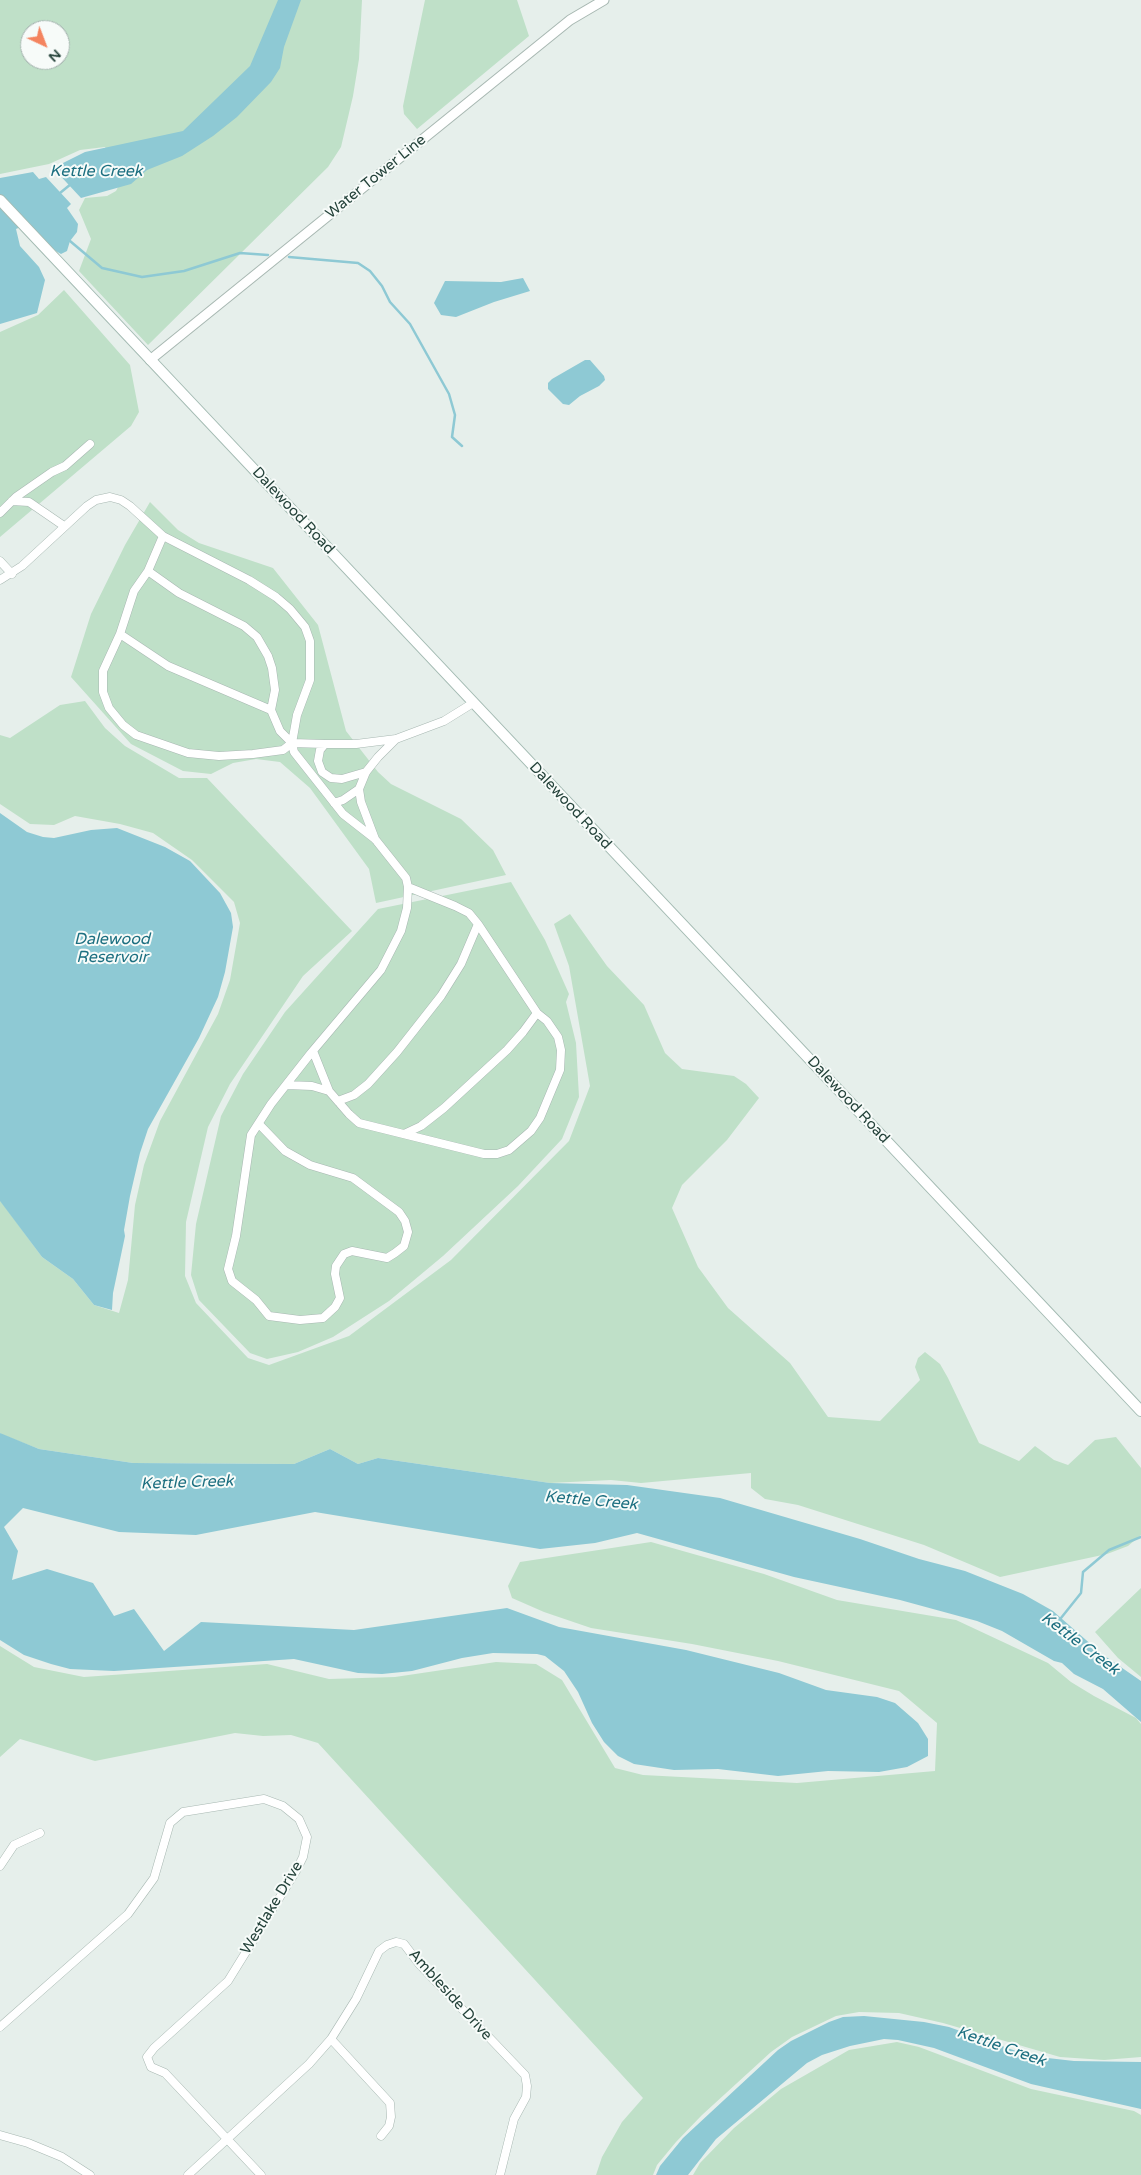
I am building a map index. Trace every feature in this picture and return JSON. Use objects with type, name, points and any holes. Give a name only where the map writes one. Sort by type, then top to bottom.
[{"type":"main road","name":"Dalewood Road","points":[[0,200],[1141,1411]]},
{"type":"street","name":"Water Tower Line","points":[[150,360],[570,20],[604,0]]},
{"type":"street","points":[[0,513],[12,501],[52,472],[65,466],[90,444]]},
{"type":"street","points":[[0,580],[12,574],[64,526],[96,500],[110,497],[121,500],[130,506],[163,536],[249,580],[276,597],[290,609],[305,627],[310,641],[310,680],[298,715],[292,743],[294,752],[334,803],[358,828],[375,839]]},
{"type":"street","points":[[12,501],[29,502],[64,526]]},
{"type":"street","points":[[163,536],[148,571],[134,591],[120,634],[103,671],[104,692],[109,708],[123,725],[136,734],[188,753],[219,756],[283,750],[292,743],[356,744],[396,739],[444,721],[473,703]]},
{"type":"street","points":[[0,561],[12,574]]},
{"type":"street","points":[[148,571],[179,593],[244,626],[257,637],[268,656],[272,668],[275,690],[271,710],[280,731],[292,743]]},
{"type":"street","points":[[120,634],[168,666],[271,710]]},
{"type":"street","points":[[259,1124],[285,1151],[310,1165],[353,1178],[399,1212],[405,1221],[408,1232],[404,1246],[395,1254],[387,1258],[352,1251],[344,1254],[336,1266],[335,1274],[340,1298],[335,1308],[323,1318],[300,1320],[269,1316],[256,1300],[232,1280],[228,1269],[236,1236],[251,1135],[260,1120],[313,1051],[385,964],[401,931],[407,908],[408,887],[406,878],[375,839],[361,802],[360,789],[366,772],[396,739]]},
{"type":"street","points":[[325,744],[320,750],[318,761],[322,772],[331,778],[342,779],[366,772]]},
{"type":"street","points":[[334,803],[343,800],[360,789]]},
{"type":"street","points":[[313,1051],[329,1091],[359,1123],[484,1154],[497,1154],[509,1150],[531,1131],[540,1118],[560,1070],[562,1050],[558,1037],[547,1021],[537,1012],[469,913],[408,887]]},
{"type":"street","points":[[338,1101],[354,1095],[368,1084],[397,1052],[441,996],[460,964],[478,924]]},
{"type":"street","points":[[404,1134],[421,1126],[444,1108],[507,1050],[537,1012]]},
{"type":"street","points":[[287,1085],[312,1086],[329,1091]]},
{"type":"street","name":"Westlake Drive","points":[[0,2027],[128,1914],[154,1878],[170,1823],[183,1812],[264,1800],[283,1806],[299,1820],[307,1837],[303,1857],[296,1871],[228,1980],[154,2048],[148,2057],[151,2068],[165,2073],[261,2175]]},
{"type":"street","points":[[0,1866],[14,1845],[40,1833]]},
{"type":"street","name":"Ambleside Drive","points":[[188,2175],[269,2103],[309,2064],[331,2039],[356,1999],[379,1951],[387,1945],[396,1942],[404,1944],[427,1972],[524,2075],[527,2086],[526,2096],[514,2119],[500,2175]]},
{"type":"street","points":[[331,2039],[390,2103],[391,2117],[388,2126],[381,2136]]},
{"type":"street","points":[[0,2135],[28,2143],[62,2157],[90,2175]]},
{"type":"green space","points":[[0,0],[362,0],[359,59],[353,96],[341,147],[328,167],[148,345],[79,271],[91,239],[79,210],[85,198],[107,196],[116,191],[121,181],[105,147],[80,150],[49,164],[0,174]]},
{"type":"green space","points":[[425,0],[517,0],[529,36],[417,129],[404,114],[403,106]]},
{"type":"green space","points":[[64,290],[130,365],[139,412],[131,426],[0,537],[0,332],[38,315]]},
{"type":"green space","points":[[150,502],[178,530],[199,543],[273,568],[318,625],[346,731],[378,772],[391,784],[461,819],[493,850],[506,875],[376,903],[369,869],[310,788],[280,762],[256,759],[233,763],[211,774],[183,771],[131,744],[71,677],[91,614],[125,545]]},
{"type":"green space","points":[[85,701],[105,728],[125,746],[179,778],[207,778],[352,931],[303,976],[230,1084],[208,1127],[186,1222],[185,1276],[196,1303],[248,1358],[269,1365],[349,1336],[451,1260],[569,1141],[590,1086],[569,966],[554,924],[570,914],[607,966],[644,1005],[665,1053],[682,1069],[734,1076],[746,1084],[759,1098],[727,1140],[682,1185],[672,1208],[698,1267],[728,1308],[790,1363],[828,1417],[880,1421],[920,1380],[915,1367],[918,1358],[925,1352],[940,1364],[979,1443],[1019,1461],[1035,1446],[1054,1460],[1068,1465],[1095,1440],[1116,1437],[1141,1468],[1141,1535],[1128,1546],[1107,1554],[1000,1577],[924,1545],[798,1505],[765,1499],[751,1488],[751,1473],[641,1483],[611,1480],[550,1483],[378,1458],[358,1464],[330,1449],[294,1464],[133,1463],[39,1449],[0,1433],[0,1200],[42,1257],[73,1279],[94,1305],[119,1313],[128,1280],[135,1205],[144,1165],[160,1121],[218,1014],[230,980],[240,923],[234,902],[192,860],[153,833],[120,824],[75,816],[54,825],[30,824],[0,804],[0,735],[10,738],[60,705]]},
{"type":"green space","points":[[511,882],[545,940],[569,994],[566,1002],[576,1043],[579,1097],[562,1139],[518,1186],[443,1256],[389,1301],[333,1337],[298,1352],[267,1359],[250,1353],[199,1300],[191,1275],[196,1224],[221,1116],[243,1074],[285,1012],[378,909]]},
{"type":"green space","points":[[651,1542],[764,1574],[837,1600],[956,1620],[1048,1663],[1071,1682],[1136,1718],[1141,1724],[1141,2057],[1104,2060],[1060,2057],[943,2023],[899,2013],[859,2012],[836,2016],[792,2037],[771,2052],[702,2115],[676,2142],[657,2165],[653,2175],[596,2175],[602,2157],[622,2122],[643,2098],[318,1743],[291,1735],[263,1736],[235,1733],[95,1761],[20,1739],[0,1757],[0,1646],[34,1667],[84,1677],[267,1664],[329,1679],[395,1677],[496,1662],[536,1664],[562,1680],[615,1768],[643,1775],[797,1783],[935,1771],[937,1723],[899,1691],[778,1661],[692,1644],[591,1628],[544,1612],[512,1598],[508,1586],[520,1562]]},
{"type":"green space","points":[[1141,1588],[1141,1677],[1118,1658],[1095,1632]]},
{"type":"green space","points":[[897,2042],[919,2047],[1031,2089],[1134,2111],[1141,2115],[1141,2175],[693,2175],[700,2163],[734,2128],[781,2089],[849,2050]]},
{"type":"water","name":"Kettle Creek","points":[[278,0],[301,0],[284,47],[280,68],[271,82],[237,117],[213,136],[182,156],[147,170],[131,184],[81,198],[53,168],[85,152],[183,131],[250,66]]},
{"type":"water","points":[[33,172],[39,179],[46,177],[71,204],[67,208],[78,224],[77,232],[70,241],[67,251],[61,254],[47,246],[25,225],[16,229],[20,246],[39,267],[45,280],[37,313],[0,324],[0,178]]},
{"type":"water","points":[[523,278],[530,291],[494,302],[456,317],[441,315],[434,303],[445,281],[501,282]]},
{"type":"water","points":[[585,360],[590,360],[604,376],[605,380],[599,386],[580,396],[569,405],[563,404],[548,389],[548,383]]},
{"type":"water","name":"Dalewood Reservoir","points":[[0,813],[27,832],[43,837],[54,838],[91,830],[117,828],[165,847],[190,861],[220,893],[231,913],[233,927],[225,972],[218,997],[199,1038],[148,1129],[140,1153],[130,1196],[124,1230],[125,1236],[113,1293],[112,1310],[94,1305],[73,1279],[42,1257],[0,1201]]},
{"type":"water","points":[[0,1433],[39,1449],[133,1463],[294,1464],[330,1449],[358,1464],[378,1458],[550,1483],[627,1485],[720,1498],[860,1539],[919,1559],[965,1571],[1023,1594],[1053,1611],[1102,1654],[1141,1681],[1141,1722],[1103,1689],[1074,1674],[1062,1663],[1054,1661],[1002,1631],[977,1621],[900,1600],[794,1577],[637,1533],[595,1543],[540,1549],[315,1512],[196,1535],[119,1532],[23,1508],[4,1527],[18,1551],[12,1580],[47,1569],[93,1583],[114,1616],[134,1609],[164,1651],[201,1622],[354,1630],[507,1608],[559,1627],[686,1650],[779,1673],[826,1690],[877,1697],[895,1703],[918,1723],[928,1739],[928,1756],[907,1767],[879,1772],[828,1771],[778,1776],[718,1769],[674,1770],[634,1764],[618,1756],[604,1742],[592,1723],[578,1692],[564,1671],[545,1656],[537,1654],[493,1653],[462,1658],[412,1671],[382,1674],[358,1673],[294,1659],[114,1671],[70,1669],[24,1655],[0,1640]]},
{"type":"water","points":[[864,2016],[924,2022],[949,2027],[1030,2056],[1074,2061],[1141,2062],[1141,2109],[1031,2084],[934,2048],[884,2039],[850,2046],[822,2055],[807,2063],[716,2139],[688,2175],[656,2175],[660,2166],[683,2138],[778,2050],[791,2041],[829,2022],[843,2017]]},
{"type":"waterway","name":"Kettle Creek","points":[[60,193],[71,184]]},
{"type":"waterway","points":[[70,241],[102,268],[142,277],[184,271],[240,253],[268,255]]},
{"type":"waterway","points":[[289,257],[358,263],[370,271],[382,286],[390,302],[410,324],[449,394],[455,415],[452,437],[462,446]]},
{"type":"waterway","points":[[1061,1618],[1081,1593],[1083,1572],[1109,1550],[1141,1537]]}]
